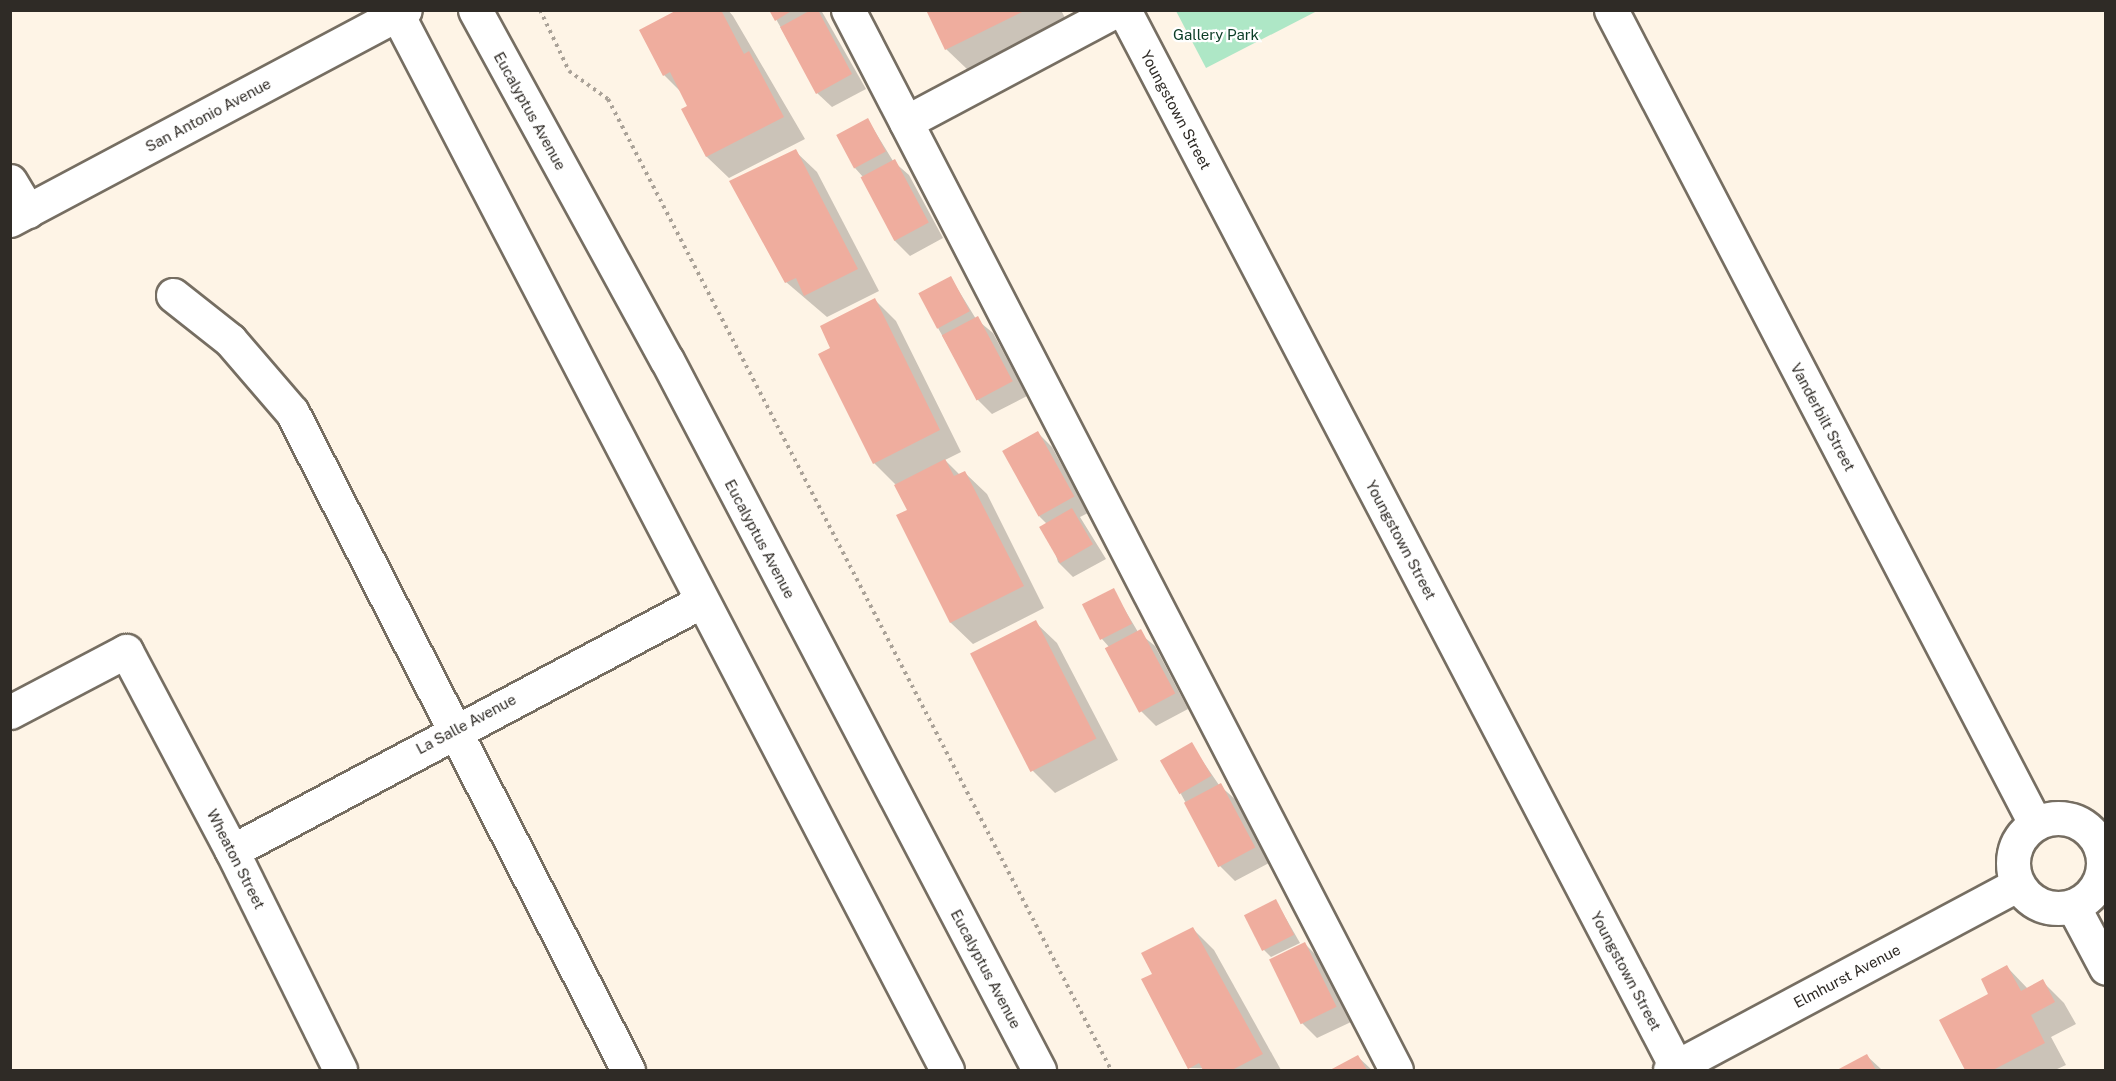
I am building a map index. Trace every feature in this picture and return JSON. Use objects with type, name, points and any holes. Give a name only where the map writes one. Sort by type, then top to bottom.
[{"type":"street","name":"Eucalyptus Avenue","points":[[475,10],[667,360],[1039,1071]]},
{"type":"street","points":[[848,10],[1396,1071]]},
{"type":"street","points":[[906,122],[1117,10]]},
{"type":"street","name":"Youngstown Street","points":[[1124,10],[1674,1070]]},
{"type":"street","name":"Vanderbilt Street","points":[[1611,10],[2035,823]]},
{"type":"street","points":[[399,12],[947,1071]]},
{"type":"street","name":"San Antonio Avenue","points":[[19,216],[399,12]]},
{"type":"street","points":[[10,181],[19,216]]},
{"type":"street","points":[[173,295],[230,340],[292,412],[452,731],[628,1071]]},
{"type":"street","name":"La Salle Avenue","points":[[232,850],[452,731],[702,601]]},
{"type":"street","name":"Wheaton Street","points":[[10,712],[126,651],[232,850],[340,1071]]},
{"type":"street","points":[[2067,818],[2102,835],[2103,867],[2100,881],[2091,894],[2073,906],[2045,907],[2031,900],[2017,885],[2013,854],[2023,833],[2035,823],[2067,818]]},
{"type":"street","name":"Elmhurst Avenue","points":[[1674,1070],[2017,885]]},
{"type":"street","points":[[2073,906],[2106,968]]},
{"type":"path","points":[[540,10],[569,71],[608,99],[1111,1071]]},
{"type":"green space","name":"Gallery Park","points":[[1176,11],[1317,11],[1206,68]]},
{"type":"building","points":[[677,10],[721,10],[744,54],[749,51],[784,117],[706,157],[681,109],[687,106],[670,72],[663,76],[639,30]]},
{"type":"building","points":[[769,10],[793,10],[775,21]]},
{"type":"building","points":[[811,10],[818,10],[852,74],[816,94],[780,27]]},
{"type":"building","points":[[926,10],[1026,10],[945,50]]},
{"type":"building","points":[[868,118],[886,152],[854,168],[836,135]]},
{"type":"building","points":[[796,149],[858,269],[804,296],[796,278],[785,283],[729,181]]},
{"type":"building","points":[[895,159],[929,223],[894,241],[861,177]]},
{"type":"building","points":[[951,276],[970,311],[937,329],[918,293]]},
{"type":"building","points":[[875,298],[940,430],[873,464],[818,354],[830,348],[820,326]]},
{"type":"building","points":[[978,316],[1013,381],[977,401],[942,335]]},
{"type":"building","points":[[1038,431],[1074,497],[1039,516],[1002,451]]},
{"type":"building","points":[[945,459],[954,476],[965,471],[1024,586],[950,623],[896,515],[907,510],[894,485]]},
{"type":"building","points":[[1072,508],[1093,544],[1060,563],[1039,527]]},
{"type":"building","points":[[1114,588],[1132,624],[1100,640],[1082,604]]},
{"type":"building","points":[[1036,620],[1096,739],[1030,772],[970,654]]},
{"type":"building","points":[[1141,629],[1175,693],[1139,713],[1105,648]]},
{"type":"building","points":[[1192,742],[1212,776],[1179,794],[1160,761]]},
{"type":"building","points":[[1221,783],[1255,847],[1218,867],[1184,803]]},
{"type":"building","points":[[1276,899],[1294,935],[1262,951],[1244,915]]},
{"type":"building","points":[[1193,927],[1263,1054],[1232,1070],[1203,1070],[1199,1063],[1188,1069],[1141,979],[1152,974],[1141,953]]},
{"type":"building","points":[[1305,942],[1337,1007],[1301,1024],[1269,960]]},
{"type":"building","points":[[2007,965],[2021,991],[2043,979],[2055,1002],[2031,1015],[2045,1043],[1993,1070],[1965,1070],[1939,1020],[1988,994],[1981,979]]},
{"type":"building","points":[[1867,1054],[1876,1070],[1837,1070]]},
{"type":"building","points":[[1358,1055],[1367,1070],[1330,1070]]}]
